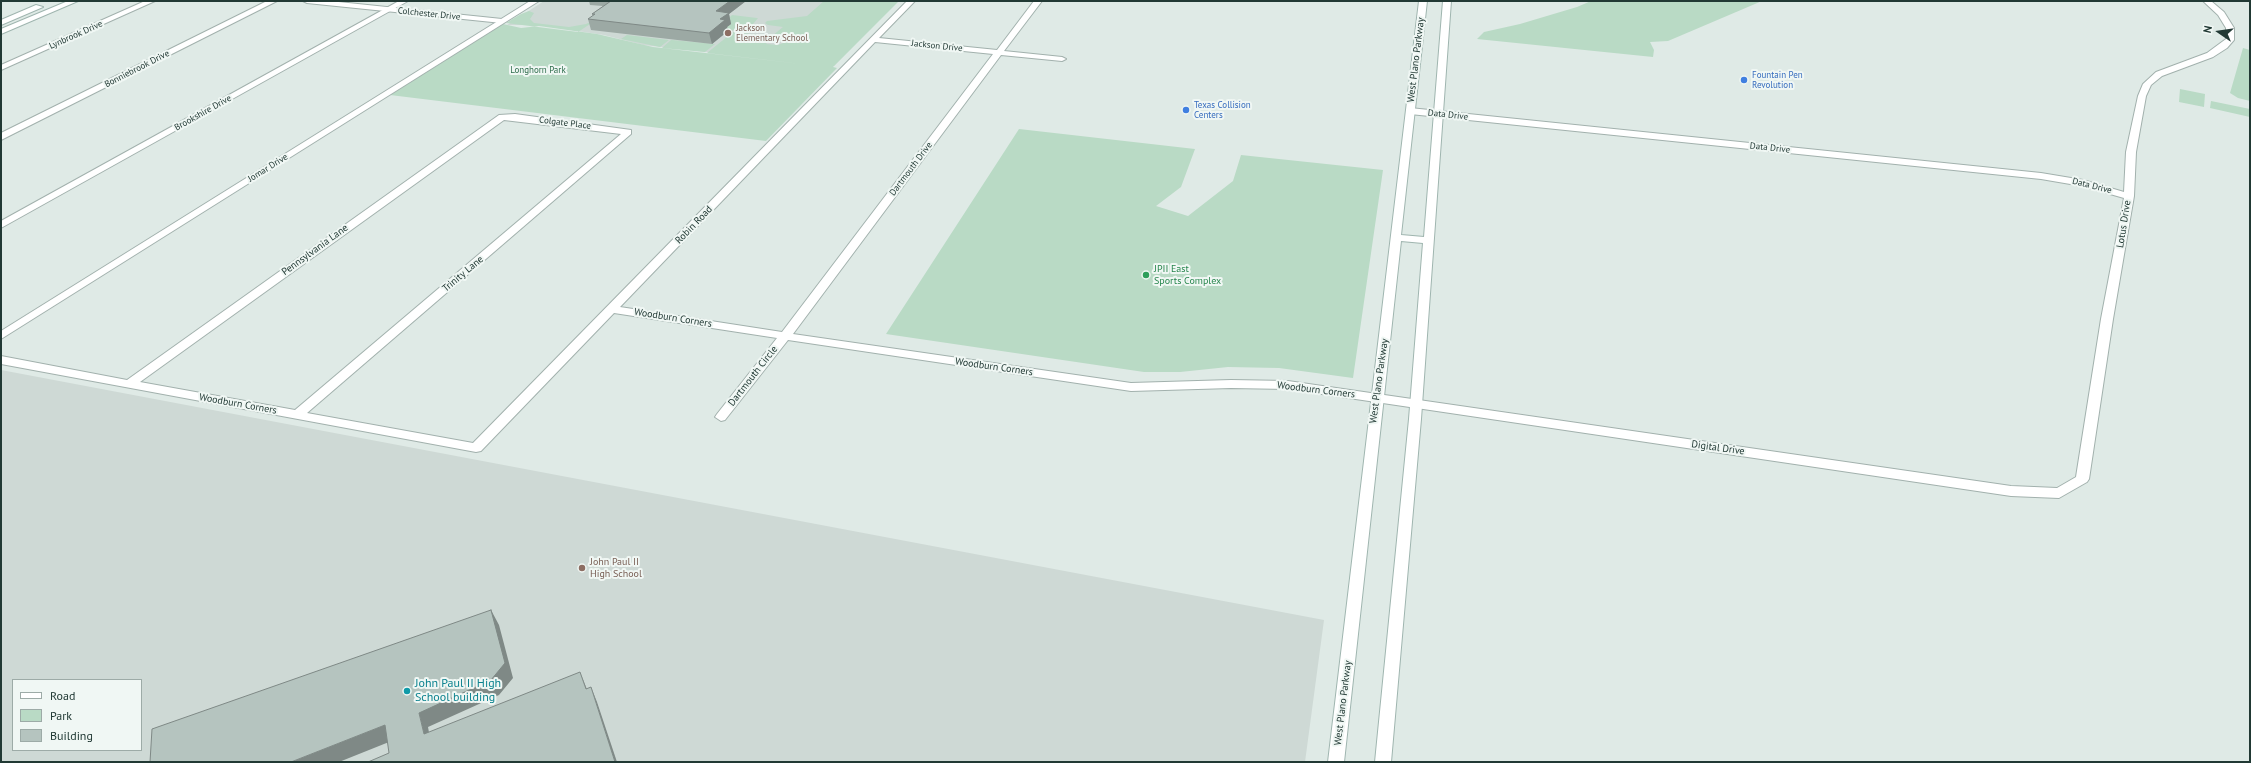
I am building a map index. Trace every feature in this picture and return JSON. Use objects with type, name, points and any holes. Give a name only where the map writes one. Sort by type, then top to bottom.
[{"type":"street","points":[[1,23],[53,1]]},
{"type":"street","points":[[1,32],[74,1]]},
{"type":"street","name":"Lynbrook Drive","points":[[1,68],[151,1]]},
{"type":"street","name":"Bonniebrook Drive","points":[[1,137],[273,1]]},
{"type":"street","name":"Colchester Drive","points":[[307,1],[502,21]]},
{"type":"street","name":"Brookshire Drive","points":[[1,225],[404,1]]},
{"type":"street","name":"Jomar Drive","points":[[1,336],[535,1]]},
{"type":"street","name":"Robin Road","points":[[476,448],[613,309],[911,1]]},
{"type":"street","name":"Dartmouth Drive","points":[[785,336],[1038,1]]},
{"type":"street","name":"West Plano Parkway","points":[[1336,762],[1423,1]]},
{"type":"street","points":[[1383,762],[1416,404],[1447,1]]},
{"type":"street","name":"Lotus Drive","points":[[2059,493],[2082,479],[2128,196],[2131,152],[2142,96],[2147,84],[2167,70],[2210,56],[2230,40],[2230,28],[2221,14],[2207,1]]},
{"type":"street","name":"Jackson Drive","points":[[874,40],[1062,59]]},
{"type":"street","name":"Data Drive","points":[[1410,111],[2041,176],[2083,183],[2128,196]]},
{"type":"street","name":"Colgate Place","points":[[502,117],[515,116],[628,132]]},
{"type":"street","name":"Pennsylvania Lane","points":[[129,384],[502,117]]},
{"type":"street","name":"Trinity Lane","points":[[297,415],[628,132]]},
{"type":"street","points":[[1396,237],[1428,241]]},
{"type":"street","name":"Woodburn Corners","points":[[613,309],[1131,387],[1269,384],[1377,398]]},
{"type":"street","name":"Dartmouth Circle","points":[[721,417],[785,336]]},
{"type":"street","name":"Woodburn Corners","points":[[1,360],[476,448]]},
{"type":"street","name":"Digital Drive","points":[[1377,398],[2011,491],[2059,493]]},
{"type":"shaded area","name":"Jackson Elementary School","points":[[544,1],[898,1],[834,66],[643,45],[604,35],[538,25],[507,25]]},
{"type":"shaded area","name":"John Paul II High School","points":[[1,370],[1324,620],[1305,762],[1,762]]},
{"type":"green space","name":"Longhorn Park","points":[[824,1],[899,1],[833,67],[837,68],[766,141],[390,95],[503,24],[521,28],[539,26],[597,34],[653,47],[810,65],[707,53],[733,32],[772,36],[783,27],[768,25],[765,23],[767,21],[807,16]],"holes":[[[780,37],[791,40],[778,45],[766,44],[770,40],[768,39]]]},
{"type":"green space","points":[[1591,1],[1762,1],[1668,41],[1650,42],[1654,50],[1653,57],[1477,39],[1484,32],[1520,24],[1577,7]]},
{"type":"green space","points":[[529,11],[534,13],[530,19],[534,23],[569,27],[586,24],[599,18],[578,32],[506,23]]},
{"type":"green space","points":[[732,15],[758,18],[753,24],[736,31],[724,29],[731,24],[727,20]]},
{"type":"green space","points":[[627,35],[669,40],[660,47],[621,39]]},
{"type":"green space","points":[[671,40],[715,44],[705,52],[662,48]]},
{"type":"green space","points":[[2243,48],[2250,50],[2250,101],[2238,98],[2230,93]]},
{"type":"green space","points":[[2180,89],[2205,94],[2204,107],[2179,102]]},
{"type":"green space","points":[[2211,101],[2250,109],[2250,117],[2210,108]]},
{"type":"green space","name":"JPII East Sports Complex","points":[[1019,129],[1195,149],[1181,187],[1156,206],[1188,216],[1233,181],[1241,155],[1383,170],[1353,378],[1279,368],[1228,367],[1180,372],[1144,372],[886,334]]},
{"type":"building","name":"Jackson Elementary School","points":[[611,1],[730,1],[716,11],[729,13],[720,19],[725,20],[709,33],[588,19],[595,14],[592,14]]},
{"type":"building","name":"John Paul II High School building","points":[[491,610],[505,663],[491,680],[419,713],[424,734],[580,672],[586,689],[591,687],[615,762],[368,762],[389,753],[385,725],[291,762],[150,762],[152,729]]},
{"type":"place","name":"Jackson Elementary School","points":[[728,33]]},
{"type":"place","name":"Fountain Pen Revolution","points":[[1744,80]]},
{"type":"place","name":"Texas Collision Centers","points":[[1186,110]]},
{"type":"place","name":"JPII East Sports Complex","points":[[1146,275]]},
{"type":"place","name":"John Paul II High School","points":[[582,568]]},
{"type":"place","name":"John Paul II High School building","points":[[407,691]]}]
